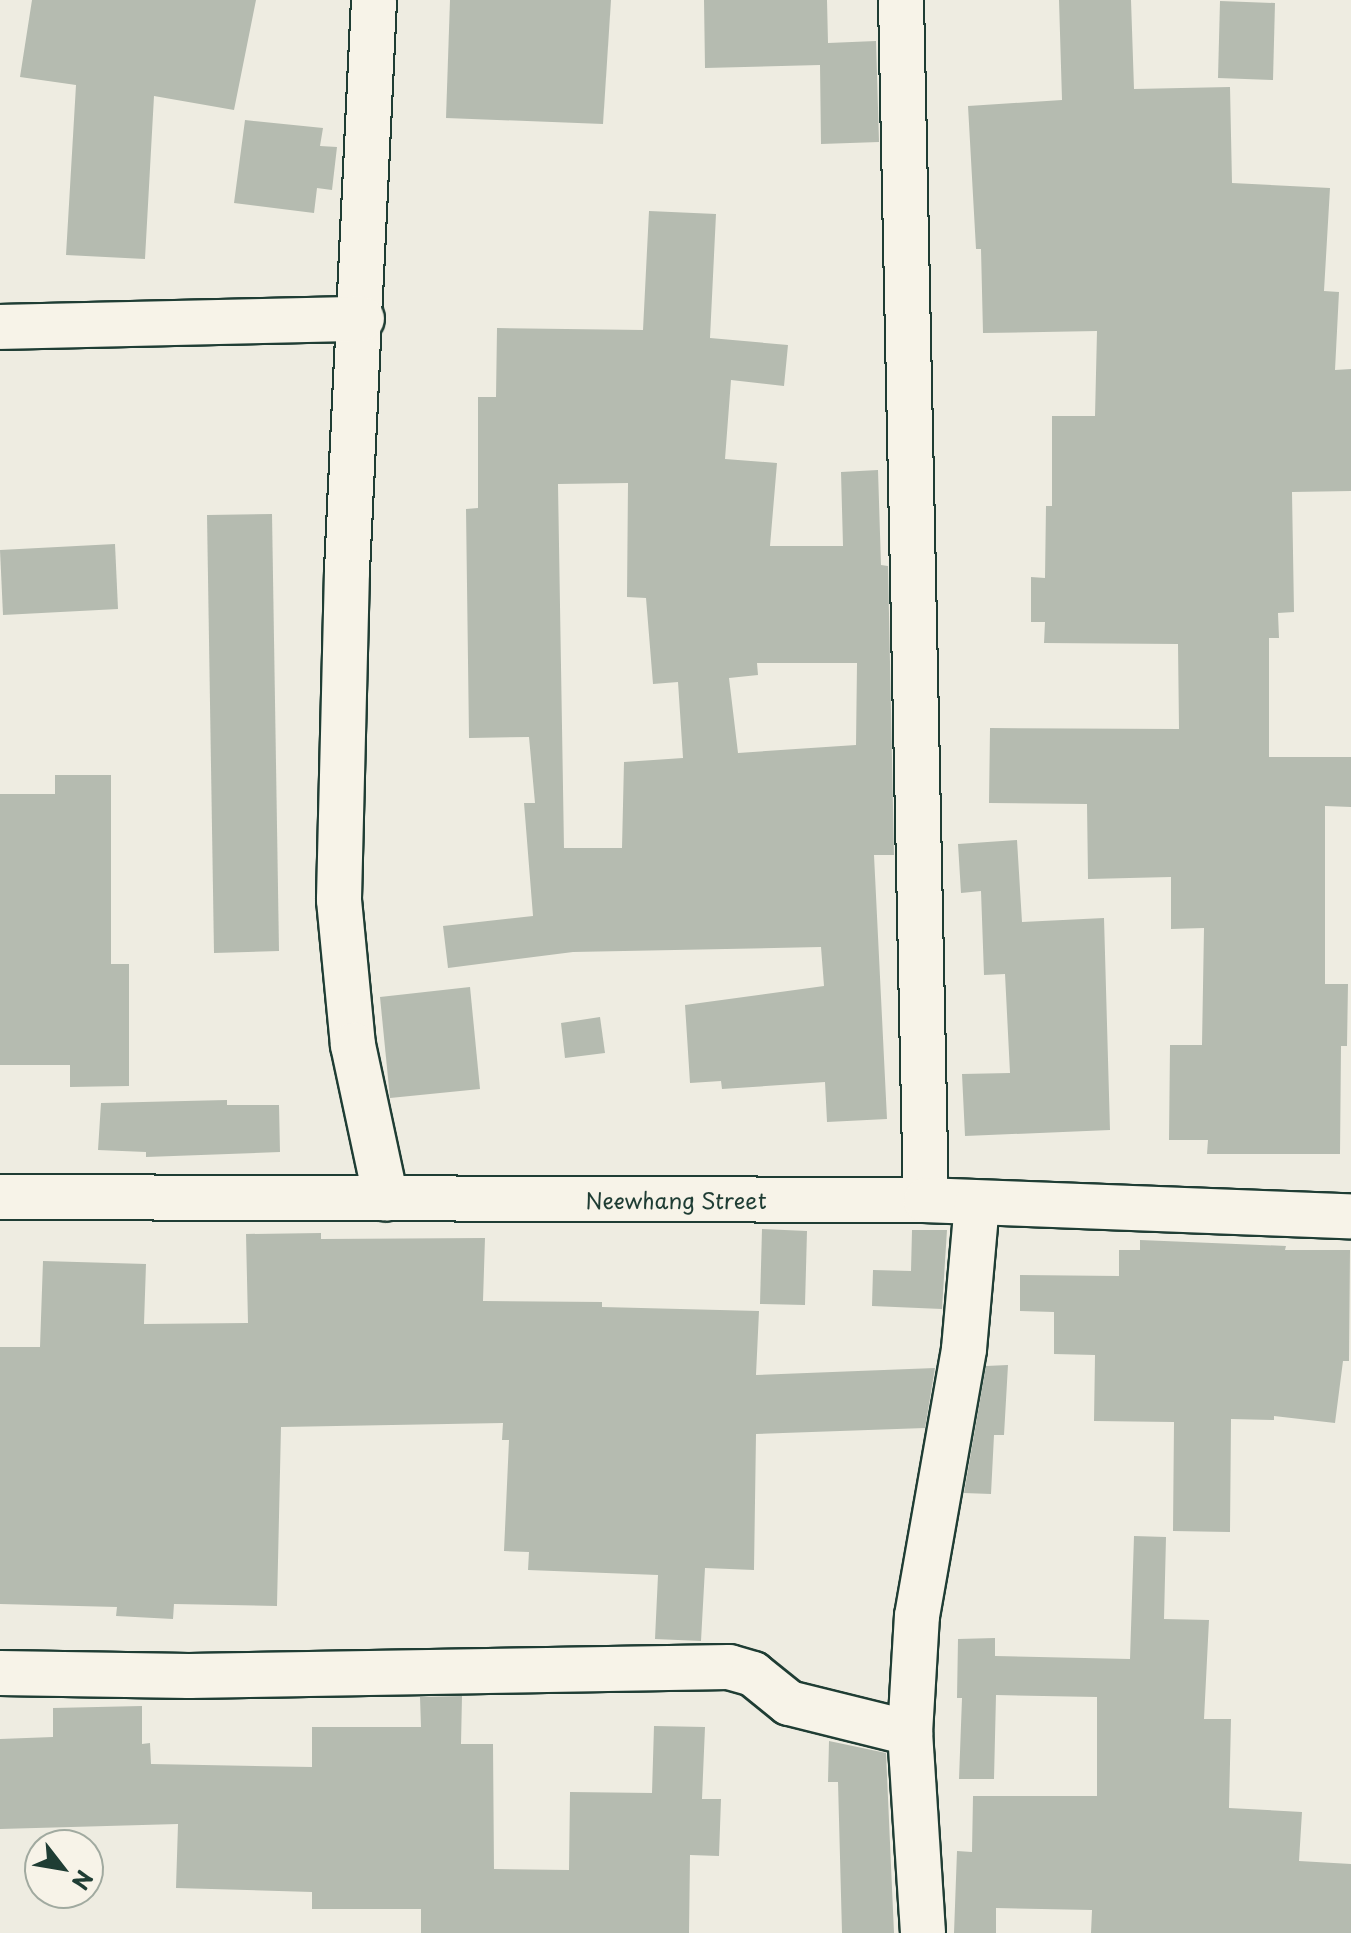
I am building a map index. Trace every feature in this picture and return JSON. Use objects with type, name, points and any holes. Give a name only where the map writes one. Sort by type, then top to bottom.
[{"type":"street","points":[[374,0],[362,319],[347,571],[339,900],[353,1045],[386,1199]]},
{"type":"street","points":[[901,0],[926,1200]]},
{"type":"street","points":[[0,327],[362,319]]},
{"type":"street","name":"Neewhang Street","points":[[0,1197],[926,1200],[1351,1216]]},
{"type":"street","points":[[923,1933],[910,1733],[917,1616],[964,1349],[977,1204]]},
{"type":"street","points":[[0,1673],[189,1676],[729,1667],[753,1674],[789,1703],[910,1733]]},
{"type":"building","points":[[32,0],[256,0],[234,110],[154,96],[145,259],[66,255],[76,85],[20,77]]},
{"type":"building","points":[[450,0],[611,0],[603,124],[446,118]]},
{"type":"building","points":[[704,0],[827,0],[828,43],[876,41],[879,142],[821,144],[820,65],[705,68]]},
{"type":"building","points":[[1059,0],[1131,0],[1134,89],[1230,87],[1232,183],[1330,188],[1324,291],[1339,292],[1335,370],[1351,369],[1351,491],[1292,492],[1294,612],[1278,613],[1279,638],[1269,638],[1269,757],[1351,757],[1351,807],[1325,806],[1325,984],[1348,984],[1347,1046],[1341,1046],[1340,1154],[1207,1154],[1208,1140],[1169,1140],[1170,1045],[1202,1045],[1204,928],[1171,929],[1171,877],[1088,879],[1087,804],[989,803],[990,728],[1179,729],[1178,644],[1044,643],[1045,622],[1031,622],[1031,577],[1045,578],[1046,506],[1052,506],[1052,416],[1095,416],[1097,331],[983,333],[981,249],[976,249],[968,106],[1062,100]]},
{"type":"building","points":[[1220,1],[1275,3],[1273,80],[1218,78]]},
{"type":"building","points":[[245,120],[323,128],[320,146],[337,147],[332,190],[317,188],[314,213],[234,203]]},
{"type":"building","points":[[649,211],[716,214],[710,338],[788,345],[784,386],[731,380],[725,459],[777,463],[770,546],[843,546],[841,472],[878,470],[881,565],[888,566],[894,855],[874,855],[887,1119],[827,1122],[825,1082],[722,1089],[721,1081],[690,1083],[685,1005],[824,986],[821,947],[573,952],[448,968],[443,926],[533,916],[524,803],[535,803],[529,737],[469,738],[466,509],[478,508],[478,397],[496,397],[497,328],[643,330]],"holes":[[[628,483],[627,597],[646,598],[653,684],[678,682],[683,758],[624,762],[622,848],[564,848],[558,484]],[[757,663],[857,663],[856,745],[738,753],[729,678],[758,675]]]},
{"type":"building","points":[[272,514],[279,951],[214,953],[207,515]]},
{"type":"building","points":[[115,544],[118,609],[3,615],[0,550]]},
{"type":"building","points":[[55,775],[111,775],[111,964],[129,964],[129,1086],[70,1087],[70,1065],[0,1065],[0,794],[55,794]]},
{"type":"building","points":[[1017,840],[1022,922],[1104,918],[1110,1130],[965,1136],[962,1074],[1010,1073],[1005,974],[984,975],[981,891],[961,893],[958,844]]},
{"type":"building","points":[[470,987],[480,1089],[390,1098],[380,997]]},
{"type":"building","points":[[600,1017],[605,1053],[565,1058],[561,1023]]},
{"type":"building","points":[[227,1100],[227,1105],[279,1105],[280,1152],[146,1157],[146,1152],[98,1150],[101,1103]]},
{"type":"building","points":[[762,1229],[807,1231],[805,1305],[760,1304]]},
{"type":"building","points":[[912,1230],[947,1230],[942,1309],[872,1306],[873,1270],[911,1271]]},
{"type":"building","points":[[321,1233],[321,1239],[485,1238],[483,1301],[602,1302],[602,1307],[759,1311],[756,1375],[935,1368],[925,1428],[756,1434],[754,1570],[705,1568],[701,1641],[655,1639],[658,1575],[528,1570],[529,1552],[504,1551],[509,1440],[502,1440],[503,1423],[281,1427],[277,1606],[174,1604],[173,1619],[116,1616],[117,1607],[0,1604],[0,1347],[40,1347],[43,1261],[146,1264],[144,1324],[248,1323],[246,1234]]},
{"type":"building","points":[[1140,1240],[1286,1246],[1285,1250],[1350,1250],[1349,1361],[1343,1361],[1335,1423],[1274,1416],[1274,1420],[1231,1419],[1230,1532],[1173,1531],[1174,1422],[1094,1421],[1095,1355],[1054,1354],[1054,1312],[1020,1311],[1020,1275],[1119,1276],[1119,1250],[1140,1250]]},
{"type":"building","points":[[1008,1365],[1004,1435],[994,1435],[991,1494],[964,1493],[986,1366]]},
{"type":"building","points":[[1134,1536],[1166,1537],[1164,1619],[1209,1620],[1204,1719],[1231,1719],[1229,1808],[1302,1812],[1299,1861],[1351,1864],[1351,1933],[1091,1933],[1092,1910],[996,1908],[996,1933],[954,1933],[957,1851],[972,1852],[973,1796],[1097,1796],[1097,1697],[996,1695],[994,1779],[959,1779],[962,1698],[957,1698],[958,1639],[995,1638],[995,1656],[1130,1659]]},
{"type":"building","points":[[462,1696],[461,1744],[493,1744],[494,1869],[569,1870],[570,1792],[652,1793],[654,1726],[705,1727],[702,1799],[721,1799],[719,1856],[690,1855],[689,1933],[421,1933],[421,1909],[312,1909],[312,1892],[176,1888],[178,1824],[0,1829],[0,1739],[53,1737],[53,1708],[142,1706],[142,1744],[150,1743],[151,1764],[312,1767],[312,1727],[421,1727],[420,1697]]},
{"type":"building","points":[[829,1741],[886,1753],[894,1933],[842,1933],[838,1782],[828,1782]]}]
